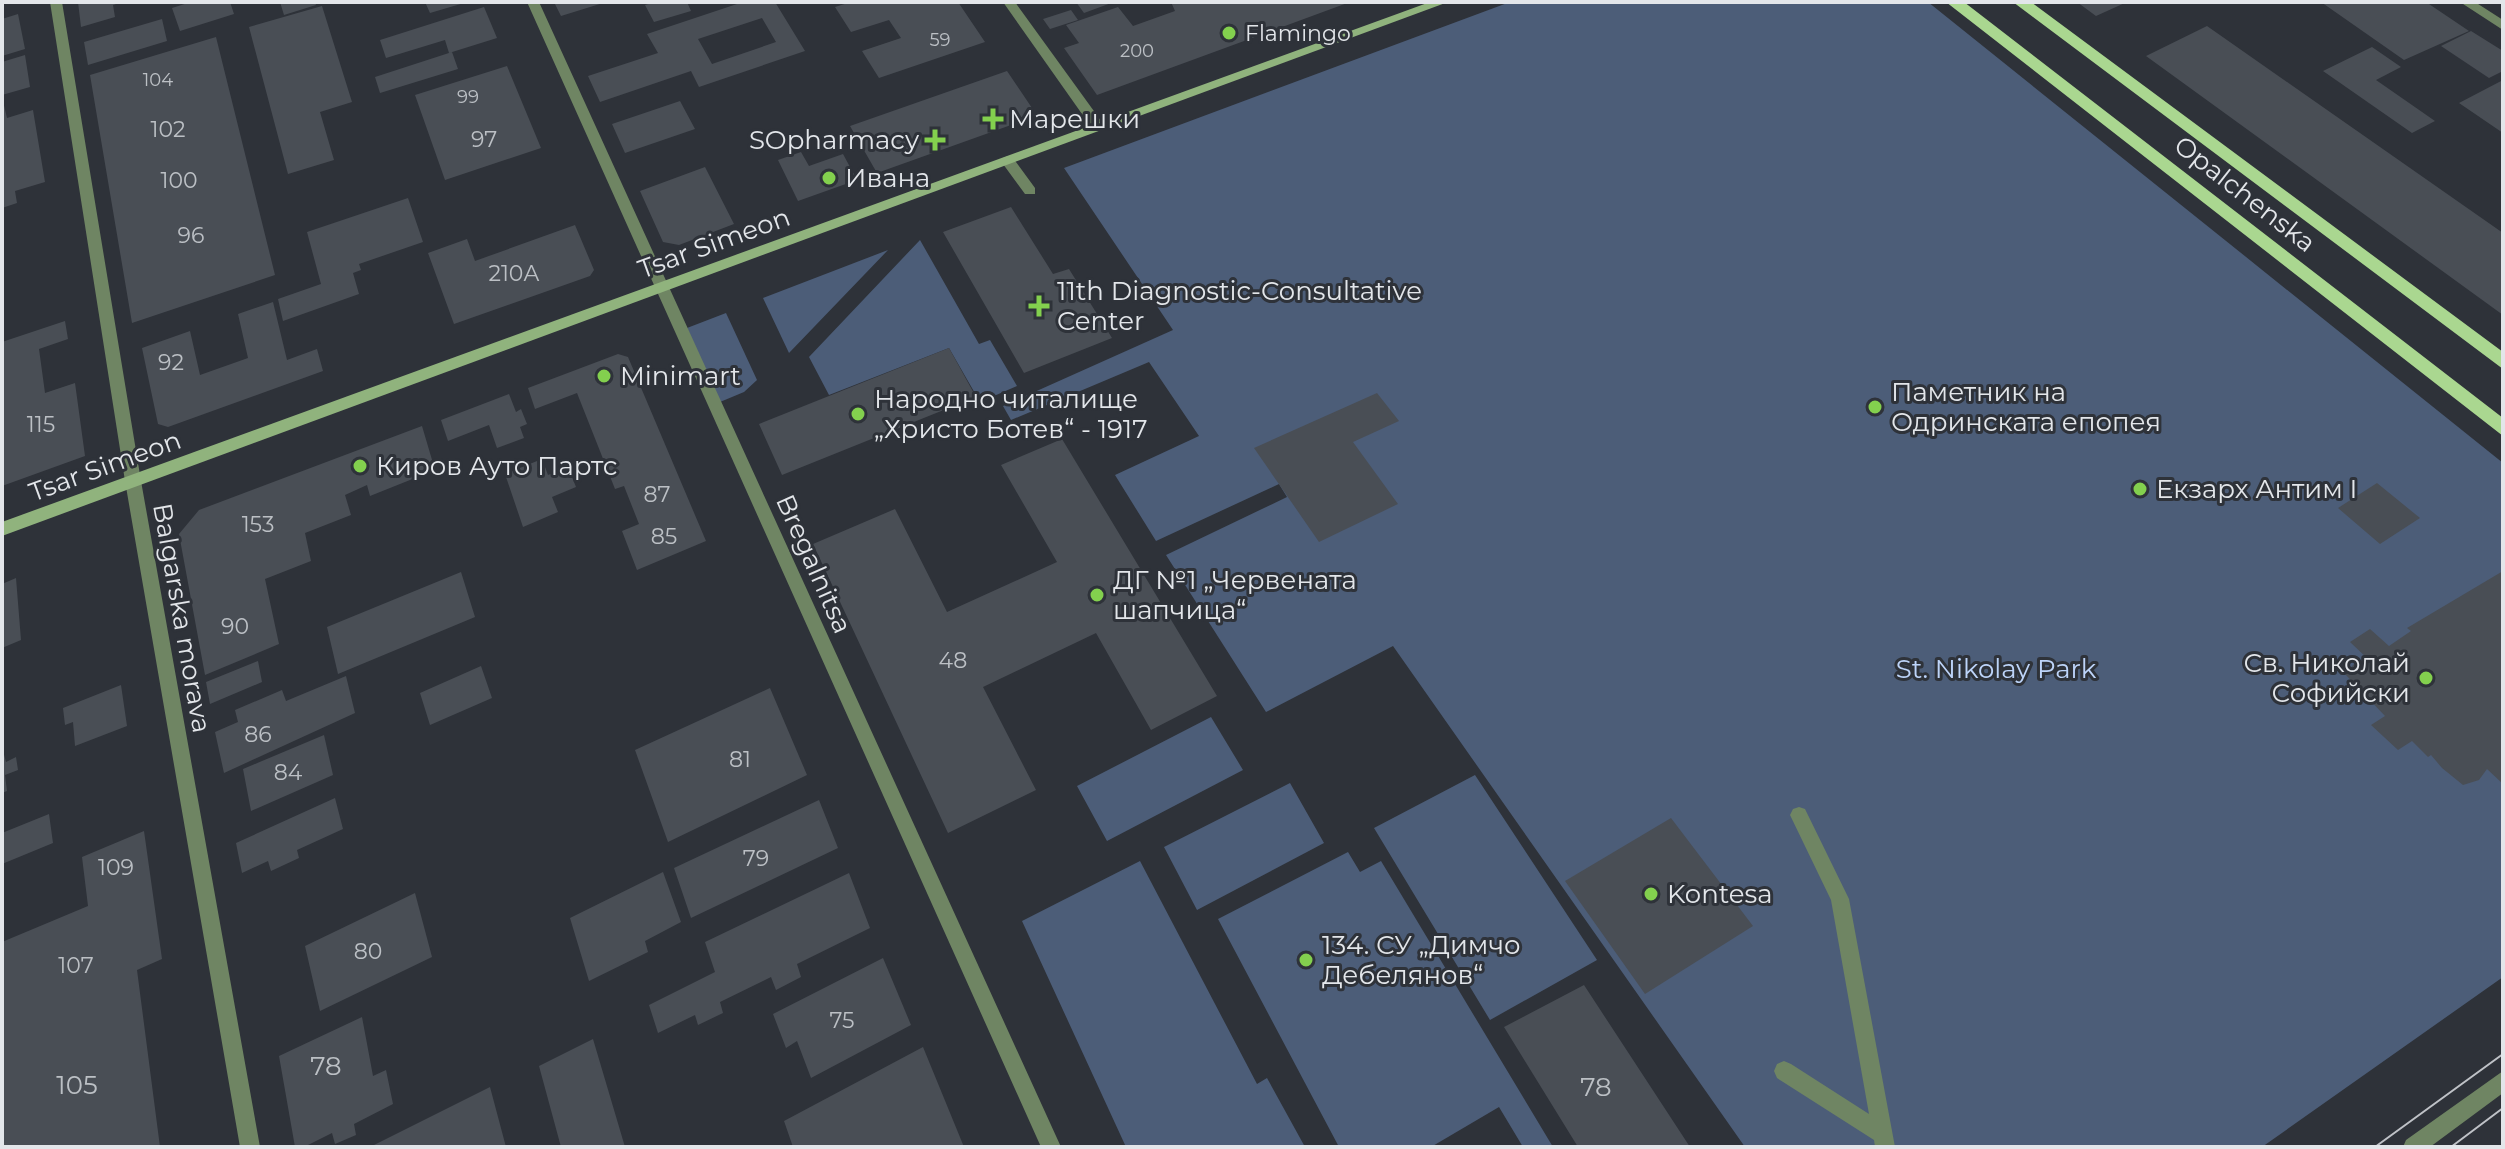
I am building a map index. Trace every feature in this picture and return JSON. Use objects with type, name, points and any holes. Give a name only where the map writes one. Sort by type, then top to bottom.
[{"type":"main road","name":"Opalchenska","points":[[1954,2],[2503,428]]},
{"type":"main road","name":"Opalchenska","points":[[2021,2],[2503,362]]},
{"type":"street","name":"Balgarska morava","points":[[56,2],[133,481],[250,1147]]},
{"type":"street","name":"Bregalnitsa","points":[[533,2],[1051,1147]]},
{"type":"street","points":[[1009,2],[1099,128]]},
{"type":"street","name":"Tsar Simeon","points":[[2,529],[1442,2]]},
{"type":"street","points":[[2466,2],[2503,26]]},
{"type":"street","points":[[1008,161],[1030,191]]},
{"type":"street","points":[[1799,815],[1840,899],[1884,1140]]},
{"type":"street","points":[[1784,1071],[1884,1140]]},
{"type":"street","points":[[2413,1147],[2503,1081]]},
{"type":"green space","name":"St. Nikolay Park","points":[[1510,2],[1928,2],[2503,463],[2503,977],[2262,1147],[1745,1147],[1393,646],[1266,712],[1166,555],[1287,497],[1279,484],[1156,541],[1115,475],[1199,436],[1149,362],[1011,420],[1003,406],[1173,330],[1064,168]]},
{"type":"green space","points":[[920,240],[979,344],[990,340],[1017,386],[980,402],[949,348],[829,395],[809,357]]},
{"type":"green space","points":[[888,250],[789,353],[763,298]]},
{"type":"green space","points":[[726,313],[757,380],[744,392],[720,402],[687,328]]},
{"type":"green space","points":[[1211,717],[1243,770],[1107,841],[1077,786]]},
{"type":"green space","points":[[1475,775],[1597,960],[1490,1020],[1374,828]]},
{"type":"green space","points":[[1290,783],[1324,843],[1197,910],[1164,847]]},
{"type":"green space","points":[[1348,852],[1360,872],[1381,861],[1553,1147],[1523,1147],[1499,1107],[1431,1147],[1339,1147],[1218,919]]},
{"type":"green space","points":[[1140,861],[1257,1084],[1267,1078],[1305,1147],[1126,1147],[1022,921]]},
{"type":"building","points":[[78,2],[119,3],[113,5],[115,17],[81,27]]},
{"type":"building","points":[[191,2],[230,2],[234,14],[180,31],[172,8]]},
{"type":"building","points":[[280,2],[315,2],[316,5],[284,15]]},
{"type":"building","points":[[425,2],[464,2],[464,3],[430,13]]},
{"type":"building","points":[[554,2],[603,2],[603,3],[561,16]]},
{"type":"building","points":[[687,2],[691,11],[654,22],[645,5]]},
{"type":"building","points":[[743,2],[775,2],[805,51],[699,87],[691,71],[600,102],[588,76],[658,53],[647,34]],"holes":[[[762,18],[776,42],[712,64],[698,39]]]},
{"type":"building","points":[[851,2],[958,2],[985,42],[879,78],[862,51],[901,38],[889,20],[851,32],[835,7]]},
{"type":"building","points":[[1076,2],[1114,2],[1084,13]]},
{"type":"building","points":[[1171,2],[1350,2],[1097,95],[1064,48],[1079,43],[1066,25],[1118,7],[1133,26],[1175,11]]},
{"type":"building","points":[[2077,2],[2127,2],[2096,16]]},
{"type":"building","points":[[2321,2],[2426,2],[2469,31],[2404,60]]},
{"type":"building","points":[[322,6],[352,102],[320,112],[334,160],[288,174],[249,27]]},
{"type":"building","points":[[484,7],[497,38],[449,53],[445,40],[386,58],[380,40]]},
{"type":"building","points":[[1071,10],[1078,20],[1050,29],[1043,19]]},
{"type":"building","points":[[18,14],[25,49],[2,56],[2,19]]},
{"type":"building","points":[[162,19],[167,41],[88,65],[84,42]]},
{"type":"building","points":[[2207,26],[2503,233],[2503,315],[2146,56]]},
{"type":"building","points":[[2471,31],[2503,51],[2503,71],[2489,78],[2441,46]]},
{"type":"building","points":[[216,37],[275,275],[132,323],[90,75]]},
{"type":"building","points":[[2372,47],[2401,67],[2376,80],[2435,121],[2412,133],[2323,71]]},
{"type":"building","points":[[452,52],[458,69],[380,93],[375,77]]},
{"type":"building","points":[[25,55],[30,87],[2,95],[2,62]]},
{"type":"building","points":[[507,66],[541,148],[445,180],[415,95]]},
{"type":"building","points":[[1007,71],[1032,108],[1025,120],[877,173],[850,126]]},
{"type":"building","points":[[2503,80],[2503,133],[2459,103]]},
{"type":"building","points":[[2,97],[7,118],[33,110],[45,182],[15,191],[17,203],[2,208]]},
{"type":"building","points":[[680,101],[695,129],[625,153],[612,124]]},
{"type":"building","points":[[801,152],[809,166],[843,154],[857,180],[798,201],[778,160]]},
{"type":"building","points":[[705,167],[734,224],[679,245],[663,242],[640,191]]},
{"type":"building","points":[[408,198],[423,242],[359,264],[361,270],[353,273],[359,294],[283,321],[278,299],[321,284],[307,232]]},
{"type":"building","name":"11th Diagnostic-Consultative Center","points":[[1011,207],[1053,274],[1069,269],[1112,338],[1024,373],[943,232]]},
{"type":"building","points":[[575,225],[594,270],[590,276],[454,324],[428,253],[467,239],[475,261]]},
{"type":"building","points":[[273,302],[287,360],[317,349],[323,371],[168,427],[158,424],[142,348],[190,331],[200,375],[248,358],[238,314]]},
{"type":"building","points":[[65,321],[68,339],[39,349],[45,393],[75,383],[85,456],[2,486],[2,342]]},
{"type":"building","name":"Народно читалище „Христо Ботев“ - 1917","points":[[949,348],[976,397],[782,475],[759,424]]},
{"type":"building","points":[[618,354],[628,357],[706,541],[637,570],[622,531],[639,524],[624,486],[615,489],[577,393],[535,409],[528,388]]},
{"type":"building","points":[[1377,393],[1399,421],[1353,442],[1398,504],[1319,542],[1254,448]]},
{"type":"building","points":[[509,394],[516,412],[521,409],[527,424],[520,427],[524,438],[497,448],[489,425],[448,441],[441,420]]},
{"type":"building","points":[[422,426],[435,470],[370,496],[367,485],[345,495],[351,515],[305,533],[311,561],[265,579],[279,644],[205,675],[179,534],[199,510]]},
{"type":"building","points":[[1062,439],[1217,696],[1151,730],[1096,633],[983,687],[1036,790],[948,833],[813,544],[895,509],[947,612],[1057,562],[1001,465]]},
{"type":"building","points":[[542,459],[548,475],[568,467],[576,487],[552,497],[558,512],[523,527],[505,474]]},
{"type":"building","points":[[2377,483],[2420,518],[2380,544],[2338,508]]},
{"type":"building","name":"Св. Николай Софийски","points":[[2503,571],[2503,784],[2487,769],[2479,780],[2463,785],[2412,741],[2398,750],[2371,725],[2385,716],[2345,674],[2355,663],[2368,659],[2350,642],[2370,629],[2389,646],[2411,631],[2407,628]]},
{"type":"building","points":[[461,572],[475,617],[338,674],[327,627]]},
{"type":"building","points":[[16,578],[21,640],[2,648],[2,584]]},
{"type":"building","points":[[258,661],[262,682],[210,704],[206,682]]},
{"type":"building","points":[[481,666],[492,698],[430,725],[420,693]]},
{"type":"building","points":[[346,676],[355,713],[224,773],[215,732],[238,722],[235,710],[282,690],[286,701]]},
{"type":"building","points":[[121,685],[127,726],[75,746],[73,722],[65,725],[63,708]]},
{"type":"building","points":[[770,688],[807,775],[668,842],[635,750]]},
{"type":"building","points":[[324,735],[333,775],[251,811],[243,769]]},
{"type":"building","points":[[2,747],[6,762],[16,757],[18,770],[5,775],[7,791],[2,793]]},
{"type":"building","points":[[335,798],[343,829],[297,850],[299,858],[271,871],[268,861],[242,873],[236,843]]},
{"type":"building","points":[[819,800],[838,848],[691,918],[674,868]]},
{"type":"building","points":[[49,814],[53,843],[2,864],[2,833]]},
{"type":"building","name":"Kontesa","points":[[1671,818],[1753,926],[1645,994],[1565,881]]},
{"type":"building","points":[[144,831],[162,959],[137,970],[160,1147],[2,1147],[2,942],[88,906],[82,857]]},
{"type":"building","points":[[663,872],[681,922],[645,941],[648,952],[589,981],[570,918]]},
{"type":"building","points":[[849,873],[870,928],[797,964],[801,977],[776,990],[771,977],[720,1002],[723,1013],[698,1025],[695,1015],[658,1033],[649,1005],[715,972],[705,942]]},
{"type":"building","points":[[415,893],[432,957],[320,1011],[305,946]]},
{"type":"building","points":[[883,958],[911,1025],[811,1078],[797,1041],[786,1048],[773,1014]]},
{"type":"building","points":[[1584,985],[1690,1147],[1578,1147],[1504,1027]]},
{"type":"building","points":[[362,1017],[373,1076],[386,1070],[393,1104],[354,1124],[356,1135],[335,1144],[332,1133],[304,1147],[295,1147],[279,1056]]},
{"type":"building","points":[[593,1039],[625,1147],[561,1147],[539,1066]]},
{"type":"building","points":[[923,1047],[964,1147],[793,1147],[784,1121]]},
{"type":"building","points":[[490,1087],[506,1147],[370,1147]]},
{"type":"tram line","points":[[2375,1147],[2503,1054]]},
{"type":"tram line","points":[[2451,1147],[2503,1108]]},
{"type":"place","name":"Flamingo","points":[[1229,33]]},
{"type":"place","name":"Марешки","points":[[993,119]]},
{"type":"place","name":"SOpharmacy","points":[[935,140]]},
{"type":"place","name":"Ивана","points":[[829,178]]},
{"type":"place","name":"11th Diagnostic-Consultative Center","points":[[1039,306]]},
{"type":"place","name":"Minimart","points":[[604,376]]},
{"type":"place","name":"Паметник на Одринската епопея","points":[[1875,407]]},
{"type":"place","name":"Народно читалище „Христо Ботев“ - 1917","points":[[858,414]]},
{"type":"place","name":"Киров Ауто Партс","points":[[360,466]]},
{"type":"place","name":"Екзарх Антим I","points":[[2140,489]]},
{"type":"place","name":"ДГ №1 „Червената шапчица“","points":[[1097,595]]},
{"type":"place","name":"Св. Николай Софийски","points":[[2426,678]]},
{"type":"place","name":"Kontesa","points":[[1651,894]]},
{"type":"place","name":"134. СУ „Димчо Дебелянов“","points":[[1306,960]]}]
